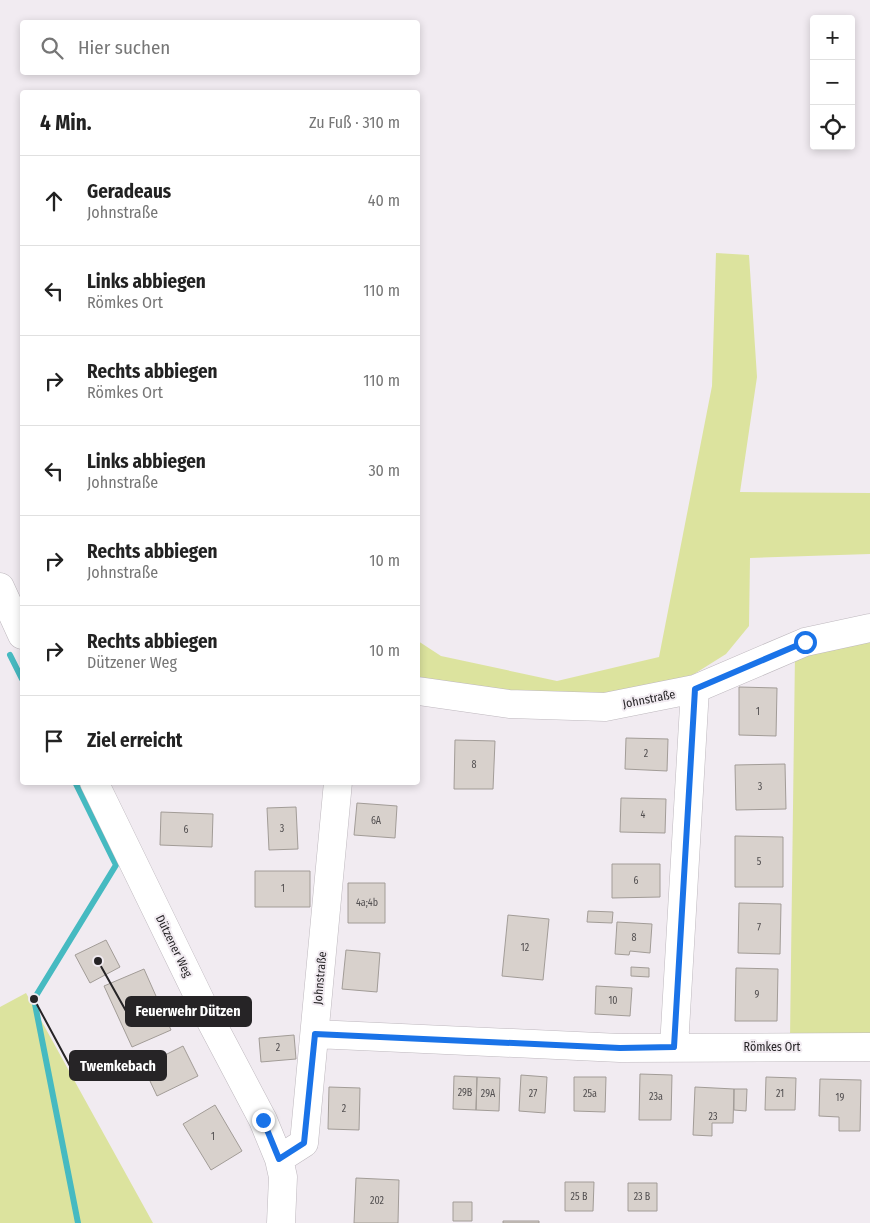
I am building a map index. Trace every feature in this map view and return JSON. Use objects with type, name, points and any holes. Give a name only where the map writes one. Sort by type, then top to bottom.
[{"type":"street","points":[[0,586],[16,628]]},
{"type":"street","name":"Johnstraße","points":[[420,691],[509,704],[604,707],[695,689],[805,642],[870,628]]},
{"type":"street","points":[[674,1047],[695,689]]},
{"type":"street","name":"Dützener Weg","points":[[95,785],[206,1012],[263,1120],[279,1159],[283,1177],[281,1223]]},
{"type":"street","name":"Johnstraße","points":[[279,1159],[304,1143],[338,785]]},
{"type":"street","name":"Römkes Ort","points":[[315,1034],[620,1048],[870,1047]]},
{"type":"green space","points":[[716,253],[749,255],[757,377],[740,492],[870,493],[870,554],[750,558],[749,626],[726,654],[691,676],[569,714],[420,681],[420,642],[441,656],[557,681],[659,657],[712,386]]},
{"type":"green space","points":[[870,635],[870,1036],[790,1039],[795,653]]},
{"type":"green space","points":[[26,993],[153,1223],[0,1223],[0,1007]]},
{"type":"building","points":[[739,687],[777,688],[776,736],[739,735]]},
{"type":"building","points":[[626,738],[668,739],[667,771],[625,769]]},
{"type":"building","points":[[455,740],[495,741],[493,789],[454,789]]},
{"type":"building","points":[[785,764],[786,809],[736,810],[735,765]]},
{"type":"building","points":[[621,798],[666,799],[665,833],[620,832]]},
{"type":"building","points":[[357,803],[397,806],[395,838],[354,835]]},
{"type":"building","points":[[296,807],[298,849],[269,850],[267,808]]},
{"type":"building","points":[[161,812],[213,814],[212,847],[160,845]]},
{"type":"building","points":[[735,836],[783,837],[783,887],[735,887]]},
{"type":"building","points":[[612,864],[660,864],[660,897],[612,898]]},
{"type":"building","points":[[255,871],[310,871],[310,907],[255,907]]},
{"type":"building","points":[[348,883],[385,883],[385,923],[348,923]]},
{"type":"building","points":[[739,903],[781,904],[780,954],[738,953]]},
{"type":"building","points":[[588,911],[613,912],[612,923],[587,922]]},
{"type":"building","points":[[508,915],[549,919],[543,980],[502,976]]},
{"type":"building","points":[[617,922],[652,924],[650,953],[630,951],[629,955],[615,954]]},
{"type":"building","points":[[106,940],[120,967],[90,983],[75,955]]},
{"type":"building","points":[[346,950],[380,953],[377,992],[342,989]]},
{"type":"building","points":[[631,967],[649,968],[649,977],[631,976]]},
{"type":"building","points":[[736,968],[778,969],[777,1021],[735,1021]]},
{"type":"building","points":[[144,969],[171,1030],[132,1047],[104,986]]},
{"type":"building","points":[[596,986],[632,988],[630,1016],[595,1014]]},
{"type":"building","points":[[294,1035],[296,1059],[261,1062],[259,1038]]},
{"type":"building","points":[[183,1046],[198,1076],[157,1096],[143,1066]]},
{"type":"building","points":[[640,1074],[672,1075],[671,1120],[639,1120]]},
{"type":"building","points":[[521,1075],[547,1077],[545,1113],[519,1111]]},
{"type":"building","points":[[454,1076],[477,1077],[476,1110],[453,1109]]},
{"type":"building","points":[[477,1077],[500,1078],[499,1111],[476,1110]]},
{"type":"building","points":[[574,1077],[606,1077],[605,1112],[574,1111]]},
{"type":"building","points":[[766,1077],[796,1078],[795,1110],[765,1110]]},
{"type":"building","points":[[820,1079],[861,1080],[860,1131],[839,1131],[839,1117],[819,1116]]},
{"type":"building","points":[[329,1087],[360,1088],[359,1130],[328,1129]]},
{"type":"building","points":[[695,1087],[734,1089],[733,1123],[712,1123],[712,1136],[693,1135]]},
{"type":"building","points":[[734,1089],[747,1089],[746,1111],[734,1110]]},
{"type":"building","points":[[215,1105],[242,1151],[211,1170],[183,1124]]},
{"type":"building","points":[[356,1178],[399,1180],[398,1223],[354,1223]]},
{"type":"building","points":[[565,1182],[594,1182],[593,1211],[565,1211]]},
{"type":"building","points":[[628,1183],[657,1183],[657,1211],[628,1211]]},
{"type":"building","points":[[453,1202],[472,1202],[472,1221],[453,1221]]},
{"type":"building","points":[[503,1221],[539,1221],[539,1223],[503,1223]]},
{"type":"waterway","points":[[10,655],[20,675]]},
{"type":"waterway","points":[[76,785],[116,865],[34,999],[78,1223]]},
{"type":"place","name":"Feuerwehr Dützen","points":[[98,961]]},
{"type":"place","name":"Twemkebach","points":[[34,999]]},
{"type":"route","points":[[263,1120],[279,1159],[304,1143],[315,1034],[620,1048],[674,1047],[695,689],[805,642]]}]
